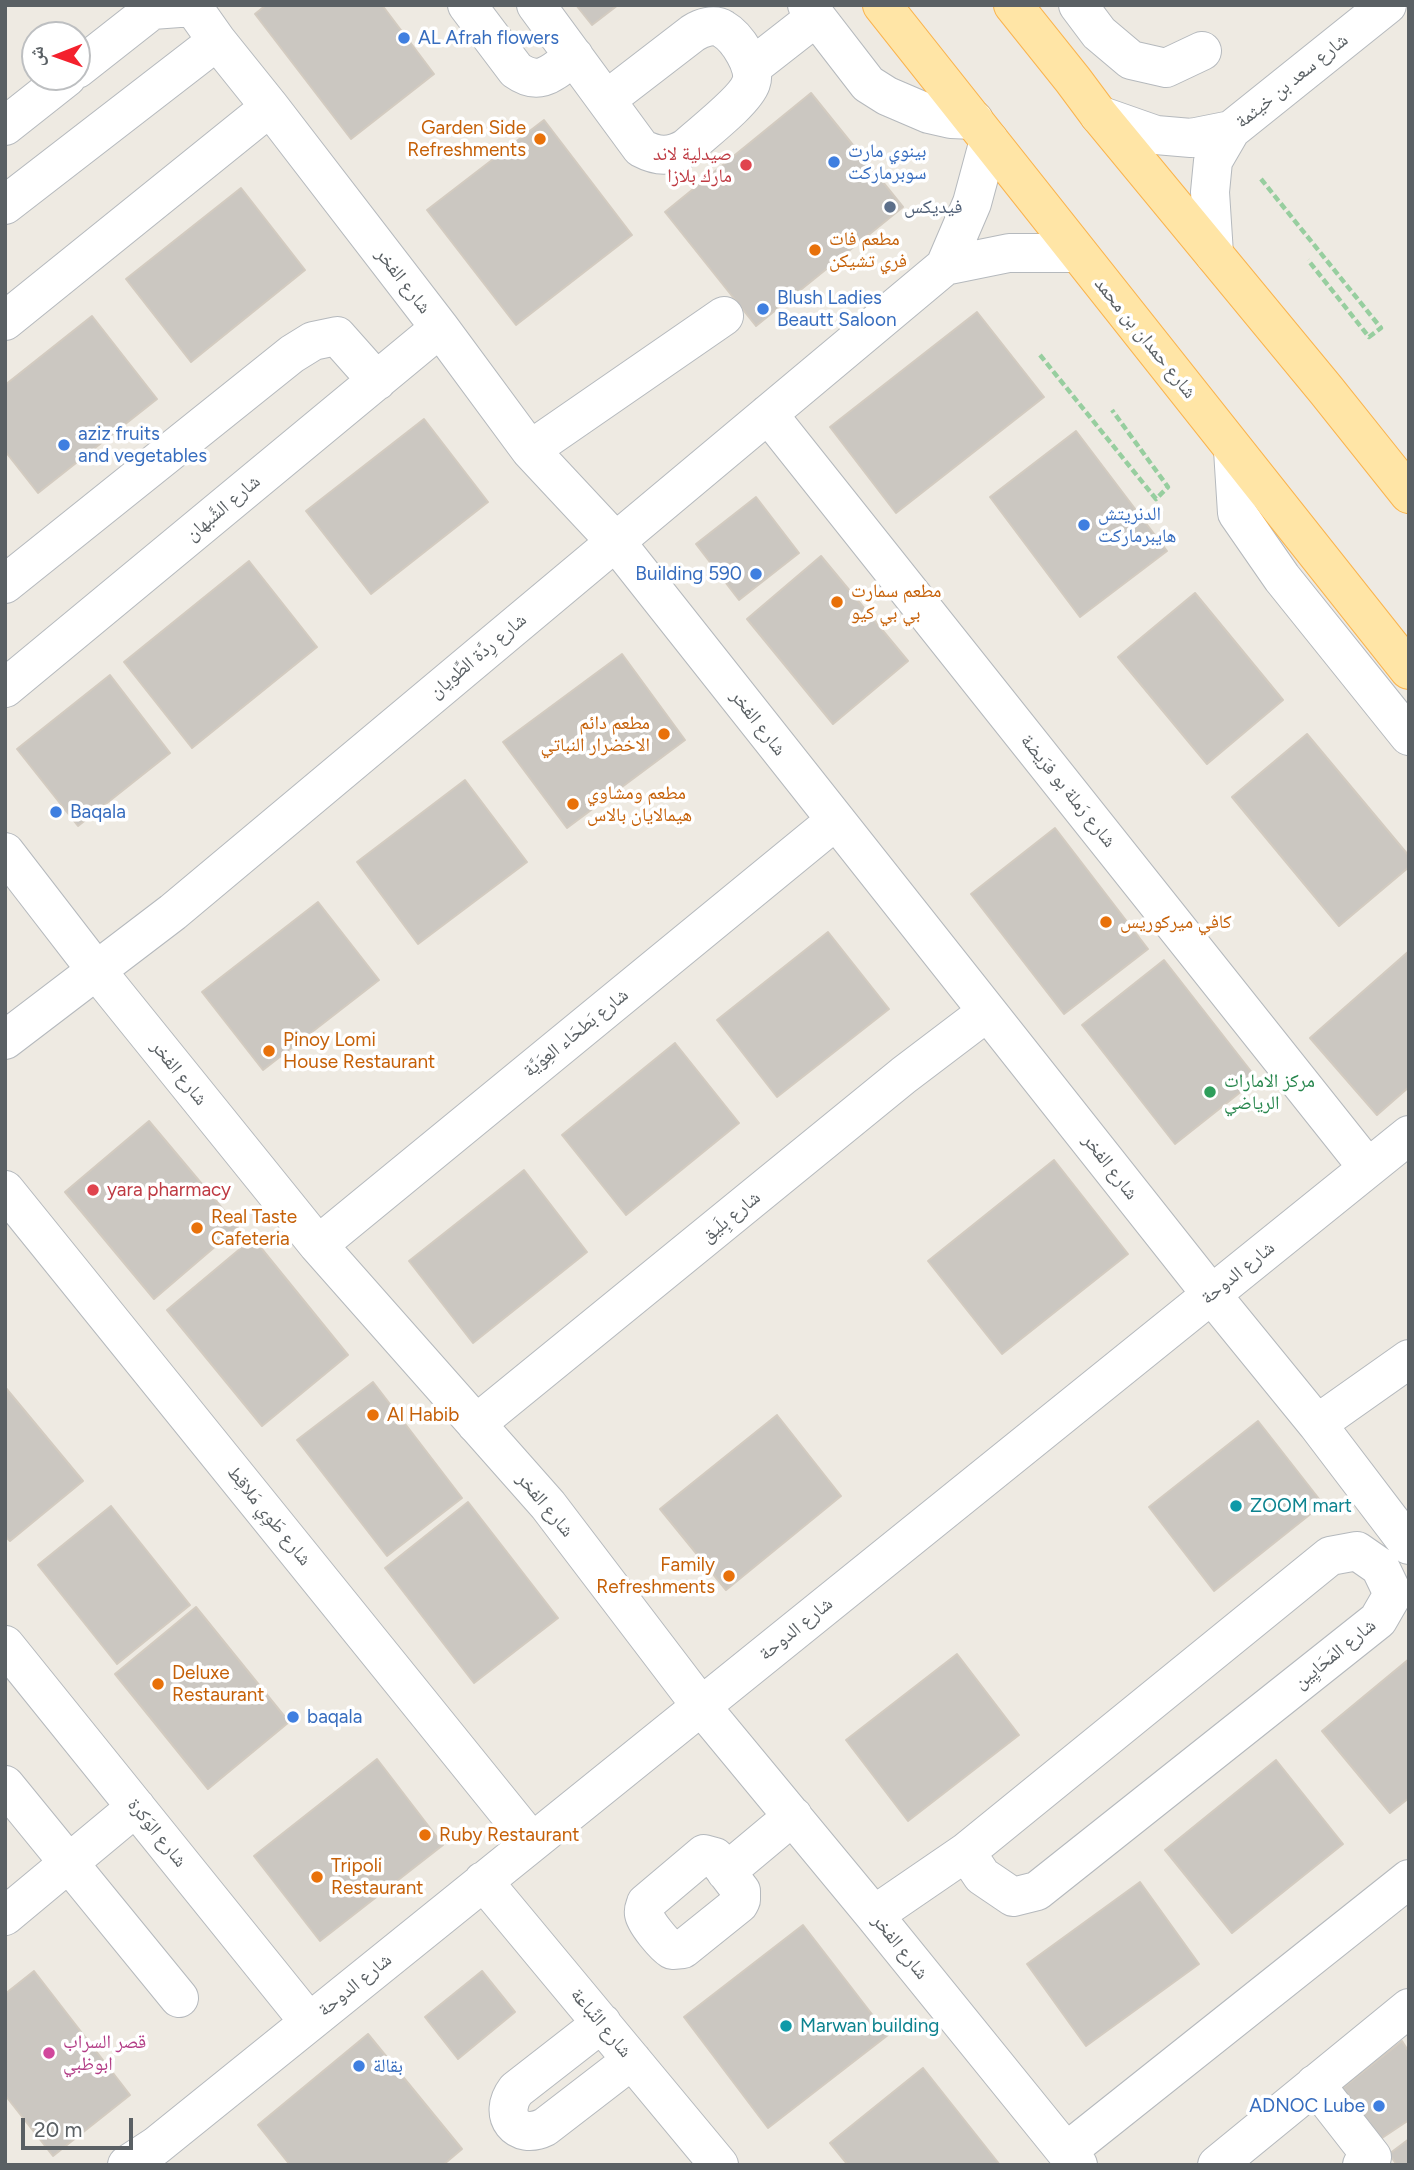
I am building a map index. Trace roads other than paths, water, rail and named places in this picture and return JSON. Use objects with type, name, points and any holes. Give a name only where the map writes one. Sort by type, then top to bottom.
[{"type":"main road","name":"شارع حمدان بن محمد","points":[[882,5],[1409,670]]},
{"type":"main road","points":[[1013,5],[1073,79],[1099,116],[1409,494]]},
{"type":"street","points":[[467,5],[516,70],[523,75],[531,78],[546,77],[574,56]]},
{"type":"street","points":[[536,5],[641,149],[652,154],[676,154],[686,148],[742,97],[751,83],[752,67],[745,52],[723,28],[702,28],[606,100]]},
{"type":"street","points":[[1073,79],[1077,5]]},
{"type":"street","points":[[1077,5],[1099,33],[1131,60],[1166,68],[1202,51]]},
{"type":"street","name":"شارع سعد بن خيثمة","points":[[1214,254],[1210,192],[1213,161],[1231,130],[1387,5]]},
{"type":"street","name":"شارع الفخر","points":[[91,58],[152,10],[192,7],[440,328],[530,450],[615,541],[1317,1424],[1409,1545]]},
{"type":"street","points":[[752,67],[812,11],[868,84],[887,96],[929,114],[982,130]]},
{"type":"street","points":[[5,205],[217,41]]},
{"type":"street","points":[[5,126],[49,91]]},
{"type":"street","points":[[5,321],[270,107]]},
{"type":"street","name":"شارع سعد بن خيثمة","points":[[1099,116],[1156,135],[1191,138],[1231,130]]},
{"type":"street","name":"شارع رِدَّة الطِّويان","points":[[5,1040],[173,912],[945,266],[972,203],[982,130]]},
{"type":"street","name":"شارع رِدَّة الطِّويان","points":[[945,266],[1009,253],[1077,253]]},
{"type":"street","points":[[530,450],[724,316]]},
{"type":"street","name":"شارع الشَّبهان","points":[[5,688],[440,328]]},
{"type":"street","points":[[5,584],[292,354],[313,341],[337,336],[377,381]]},
{"type":"street","name":"شارع رَملة بو فرَيضة","points":[[768,414],[1368,1168]]},
{"type":"street","points":[[1233,450],[1237,513],[1282,578],[1409,736]]},
{"type":"street","name":"شارع بَطحَاء العِوَيَّة","points":[[318,1245],[835,821]]},
{"type":"street","name":"شارع الفخر","points":[[8,862],[318,1245],[548,1505],[701,1706],[1072,2159]]},
{"type":"street","name":"شارع بِلَيق","points":[[476,1424],[904,1075],[987,1012]]},
{"type":"street","name":"شارع الدوحة","points":[[127,2165],[156,2146],[1409,1135]]},
{"type":"street","name":"شارع طَوِي مَلاقِط","points":[[5,1190],[532,1842]]},
{"type":"street","points":[[1317,1424],[1409,1359]]},
{"type":"street","name":"شارع المَحَايِين","points":[[874,1915],[966,1852],[1330,1556],[1357,1551],[1380,1567],[1393,1594],[1378,1620],[1037,1891],[1013,1897],[982,1876],[966,1852]]},
{"type":"street","name":"شارع الوَكرة","points":[[5,1645],[309,2022]]},
{"type":"street","points":[[5,1785],[179,1998]]},
{"type":"street","points":[[5,1916],[136,1807]]},
{"type":"street","points":[[726,1872],[793,1816]]},
{"type":"street","points":[[1072,2159],[1409,1878]]},
{"type":"street","name":"شارع النَّباعة","points":[[483,1881],[719,2165]]},
{"type":"street","points":[[1217,2165],[1408,2011]]},
{"type":"street","points":[[602,2024],[516,2090],[508,2104],[510,2120],[522,2131],[530,2132],[545,2127],[632,2060]]},
{"type":"street","points":[[1315,2084],[1372,2157],[1362,2165]]},
{"type":"street","points":[[171,2165],[184,2123]]},
{"type":"place","name":"AL Afrah flowers","points":[[404,38]]},
{"type":"place","name":"Garden Side Refreshments","points":[[540,139]]},
{"type":"place","name":"بينوي مارت سوبرماركت","points":[[834,162]]},
{"type":"place","name":"صيدلية لاند مارك بلازا","points":[[746,165]]},
{"type":"place","name":"فيديكس","points":[[890,207]]},
{"type":"place","name":"مطعم فات فري تشيكن","points":[[815,250]]},
{"type":"place","name":"Blush Ladies Beautt Saloon","points":[[763,309]]},
{"type":"place","name":"aziz fruits and vegetables","points":[[64,445]]},
{"type":"place","name":"الدنريتش هايبرماركت","points":[[1084,525]]},
{"type":"place","name":"Building 590","points":[[756,574]]},
{"type":"place","name":"مطعم سمارت بي بي كيو","points":[[837,602]]},
{"type":"place","name":"مطعم دائم الاخضرار النباتي","points":[[664,734]]},
{"type":"place","name":"مطعم ومشاوي هيمالايان بالاس","points":[[573,804]]},
{"type":"place","name":"Baqala","points":[[56,812]]},
{"type":"place","name":"كافي ميركوريس","points":[[1106,922]]},
{"type":"place","name":"Pinoy Lomi House Restaurant","points":[[269,1051]]},
{"type":"place","name":"مركز الامارات الرياضي","points":[[1210,1092]]},
{"type":"place","name":"yara pharmacy","points":[[93,1190]]},
{"type":"place","name":"Real Taste Cafeteria","points":[[197,1228]]},
{"type":"place","name":"Al Habib","points":[[373,1415]]},
{"type":"place","name":"ZOOM mart","points":[[1236,1506]]},
{"type":"place","name":"Family Refreshments","points":[[729,1576]]},
{"type":"place","name":"Deluxe Restaurant","points":[[158,1684]]},
{"type":"place","name":"baqala","points":[[293,1717]]},
{"type":"place","name":"Ruby Restaurant","points":[[425,1835]]},
{"type":"place","name":"Tripoli Restaurant","points":[[317,1877]]},
{"type":"place","name":"Marwan building","points":[[786,2026]]},
{"type":"place","name":"قصر السراب ابوظبي","points":[[49,2053]]},
{"type":"place","name":"بقالة","points":[[359,2066]]},
{"type":"place","name":"ADNOC Lube","points":[[1379,2106]]}]
